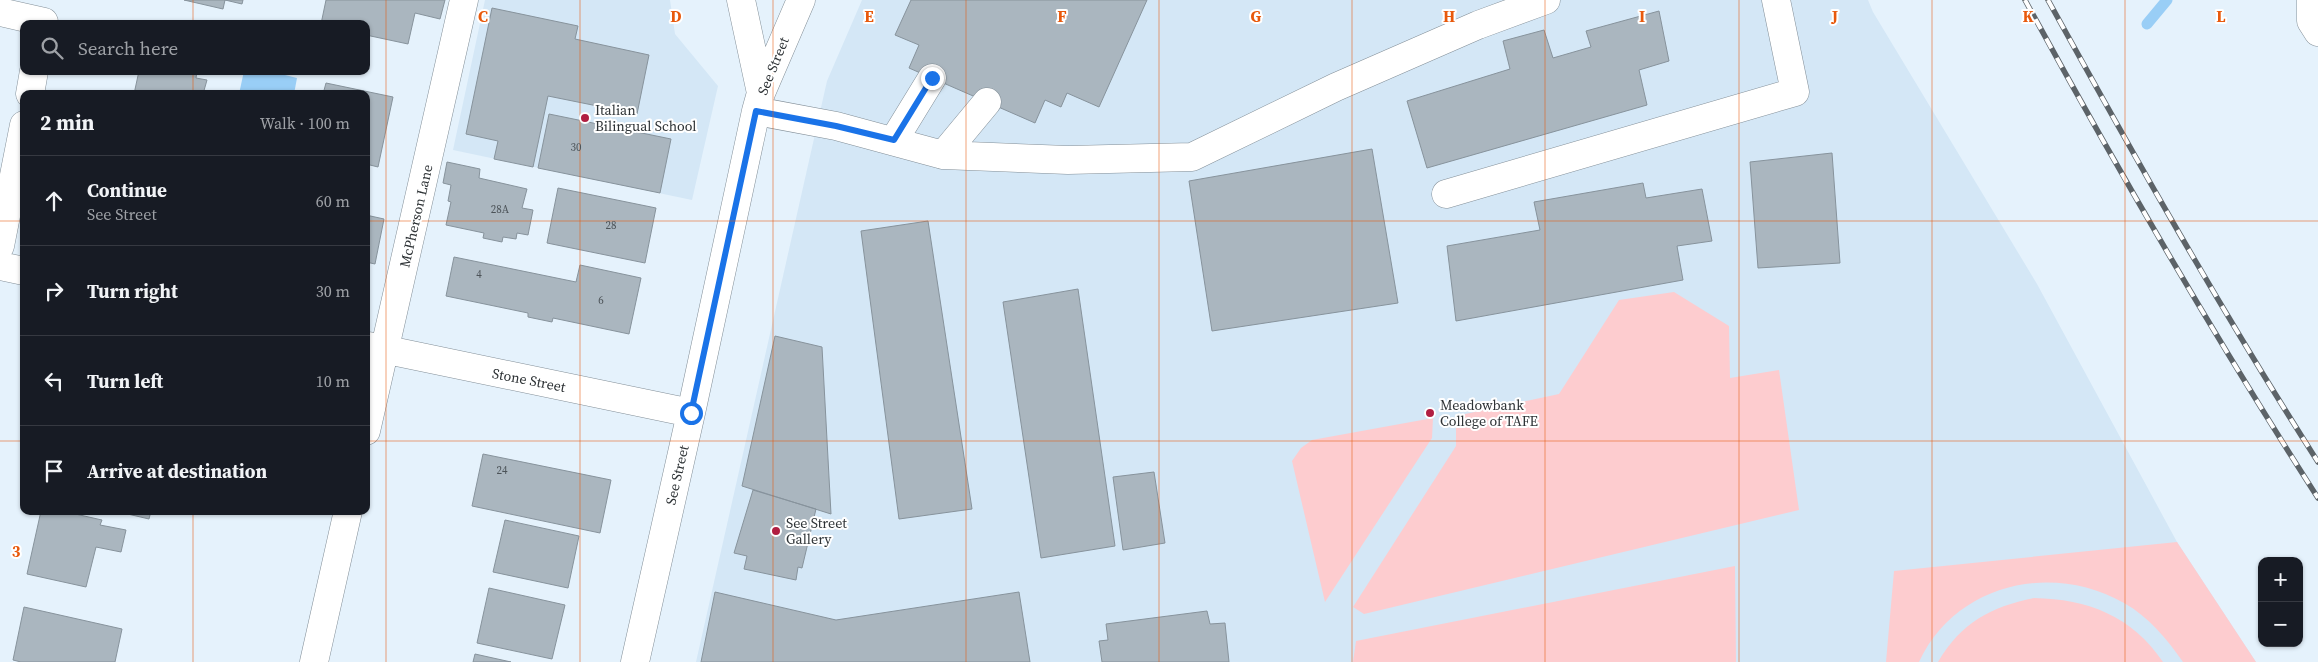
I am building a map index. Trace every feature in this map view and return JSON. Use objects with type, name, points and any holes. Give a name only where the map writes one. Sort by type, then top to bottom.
[{"type":"street","name":"McPherson Lane","points":[[370,394],[375,348],[464,0]]},
{"type":"street","points":[[741,0],[759,102],[836,126],[894,140],[943,155],[1068,160],[1192,157],[1336,87],[1478,25],[1546,0]]},
{"type":"street","name":"See Street","points":[[635,662],[759,102],[801,0]]},
{"type":"street","points":[[1446,194],[1795,92],[1776,0]]},
{"type":"street","points":[[2311,0],[2311,21],[2318,32]]},
{"type":"street","points":[[0,12],[46,15]]},
{"type":"street","points":[[31,90],[33,75]]},
{"type":"street","points":[[894,140],[932,78]]},
{"type":"street","points":[[943,155],[987,102]]},
{"type":"street","points":[[0,246],[20,145]]},
{"type":"street","points":[[0,266],[20,270]]},
{"type":"street","name":"Stone Street","points":[[375,348],[691,413]]},
{"type":"street","points":[[314,662],[347,515]]},
{"type":"shaded area","name":"Italian Bilingual School","points":[[485,0],[670,0],[675,34],[718,86],[692,200],[453,150]]},
{"type":"shaded area","name":"Meadowbank College of TAFE","points":[[862,0],[1868,0],[1873,12],[2037,284],[2177,542],[2256,662],[696,662],[827,81]]},
{"type":"shaded area","points":[[1674,292],[1729,326],[1730,378],[1779,370],[1799,510],[1364,614],[1353,607],[1456,446],[1456,416],[1559,394],[1619,300]]},
{"type":"shaded area","points":[[1433,418],[1432,438],[1325,602],[1292,461],[1301,448],[1312,440]]},
{"type":"shaded area","points":[[2177,542],[2256,662],[2183,662],[2157,629],[2142,615],[2124,603],[2096,591],[2067,584],[2037,583],[2008,588],[1981,598],[1957,614],[1935,635],[1919,662],[1886,662],[1894,571]]},
{"type":"shaded area","points":[[1735,566],[1736,662],[1353,662],[1356,641]]},
{"type":"shaded area","points":[[2034,598],[2073,602],[2107,613],[2137,633],[2151,646],[2163,662],[1938,662],[1957,637],[1978,619],[2004,606]]},
{"type":"water","points":[[243,75],[285,75],[297,78],[295,90],[240,90]]},
{"type":"building","points":[[184,0],[225,0],[223,9]]},
{"type":"building","points":[[225,0],[243,0],[242,4]]},
{"type":"building","points":[[326,0],[445,0],[440,19],[415,13],[408,44],[370,36],[370,20],[322,20]]},
{"type":"building","points":[[911,0],[1147,0],[1099,107],[1067,93],[1061,107],[1045,100],[1035,123],[909,68],[919,45],[895,35]]},
{"type":"building","points":[[492,8],[578,26],[575,39],[649,55],[637,114],[548,96],[533,167],[494,159],[498,141],[466,134]]},
{"type":"building","points":[[1659,11],[1669,61],[1639,70],[1647,105],[1427,168],[1407,101],[1510,69],[1503,41],[1544,30],[1553,58],[1591,47],[1586,31]]},
{"type":"building","points":[[138,75],[196,75],[196,78],[207,80],[204,90],[135,90]]},
{"type":"building","points":[[326,83],[360,90],[324,90]]},
{"type":"building","points":[[370,92],[393,97],[378,167],[370,165]]},
{"type":"building","points":[[549,114],[671,139],[660,193],[538,168]]},
{"type":"building","points":[[1372,149],[1398,303],[1212,331],[1189,181]]},
{"type":"building","points":[[1832,153],[1840,263],[1758,268],[1750,162]]},
{"type":"building","points":[[447,162],[480,169],[479,178],[527,189],[522,208],[533,210],[528,235],[517,233],[516,239],[503,237],[502,242],[483,238],[484,233],[446,225],[451,202],[448,201],[451,185],[443,183]]},
{"type":"building","points":[[1643,183],[1646,198],[1702,189],[1712,241],[1677,246],[1683,280],[1456,321],[1447,246],[1540,230],[1534,202]]},
{"type":"building","points":[[558,188],[656,208],[645,263],[547,243]]},
{"type":"building","points":[[370,216],[384,219],[375,264],[370,263]]},
{"type":"building","points":[[928,221],[972,509],[899,519],[861,231]]},
{"type":"building","points":[[454,257],[576,282],[580,265],[641,278],[629,334],[553,318],[552,322],[528,317],[528,313],[446,296]]},
{"type":"building","points":[[1078,289],[1115,546],[1041,558],[1003,302]]},
{"type":"building","points":[[775,336],[822,347],[831,514],[742,486]]},
{"type":"building","points":[[483,454],[611,480],[600,533],[472,506]]},
{"type":"building","points":[[1154,472],[1165,543],[1123,550],[1113,477]]},
{"type":"building","name":"See Street Gallery","points":[[753,490],[816,509],[802,568],[798,567],[796,580],[744,569],[747,556],[734,553]]},
{"type":"building","points":[[40,515],[80,515],[102,520],[100,525],[126,530],[121,552],[96,547],[86,587],[27,574]]},
{"type":"building","points":[[132,515],[150,515],[149,519]]},
{"type":"building","points":[[505,520],[579,536],[568,588],[493,572]]},
{"type":"building","points":[[489,588],[565,605],[552,659],[477,643]]},
{"type":"building","points":[[715,592],[836,620],[1019,592],[1030,662],[701,662]]},
{"type":"building","points":[[24,607],[122,629],[115,662],[21,662],[13,660]]},
{"type":"building","points":[[1207,611],[1210,624],[1225,623],[1229,662],[1102,662],[1099,641],[1108,640],[1106,624]]},
{"type":"building","points":[[475,654],[511,662],[473,662]]},
{"type":"waterway","points":[[2147,24],[2167,0]]},
{"type":"railway","points":[[2025,0],[2167,252],[2241,376],[2318,498]]},
{"type":"railway","points":[[2048,0],[2179,233],[2247,348],[2318,462]]},
{"type":"place","name":"Italian Bilingual School","points":[[585,118]]},
{"type":"place","name":"Meadowbank College of TAFE","points":[[1430,413]]},
{"type":"place","name":"See Street Gallery","points":[[776,531]]},
{"type":"route","points":[[691,413],[756,111],[836,126],[894,140],[932,78]]}]
